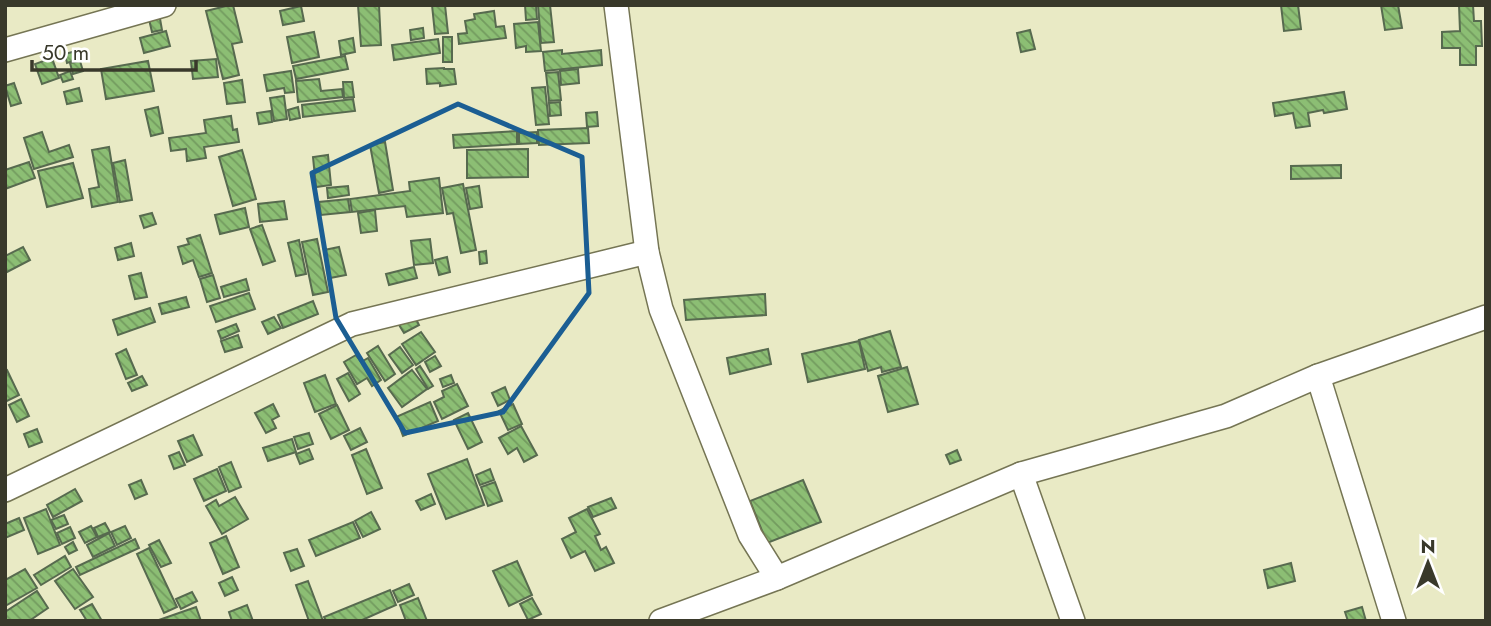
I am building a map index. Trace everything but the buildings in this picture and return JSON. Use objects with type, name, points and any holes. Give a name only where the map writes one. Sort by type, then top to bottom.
[{"type":"street","points":[[5,50],[164,5]]},
{"type":"street","points":[[616,5],[647,252],[661,309],[750,535],[777,578]]},
{"type":"street","points":[[5,489],[352,324],[647,252]]},
{"type":"street","points":[[661,621],[777,578],[1021,474],[1226,416],[1318,376],[1486,317]]},
{"type":"street","points":[[1318,376],[1394,621]]},
{"type":"street","points":[[1021,474],[1073,621]]},
{"type":"highlighted area","points":[[458,104],[582,157],[589,293],[503,412],[405,433],[336,318],[312,173]]}]
